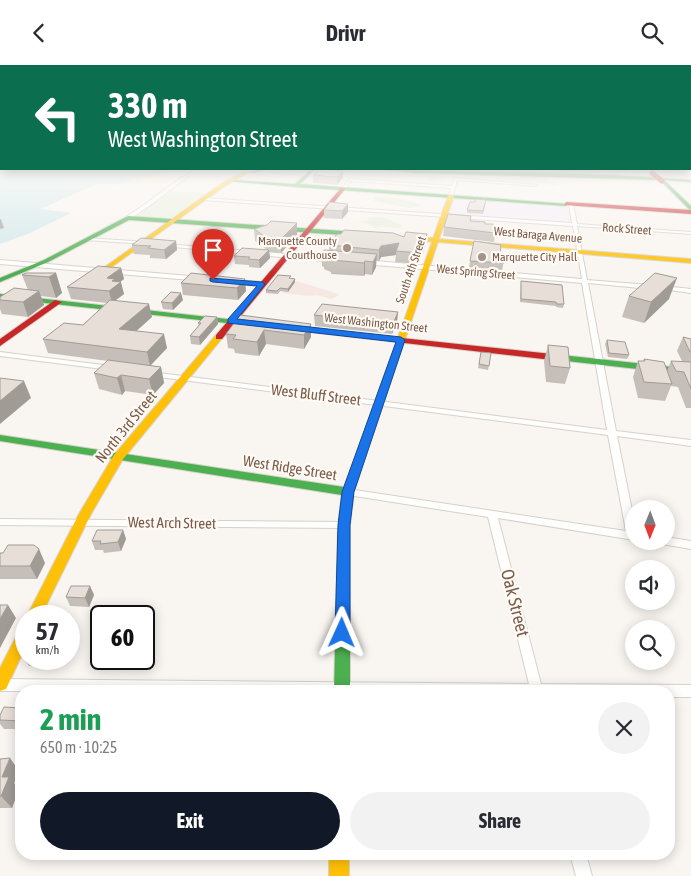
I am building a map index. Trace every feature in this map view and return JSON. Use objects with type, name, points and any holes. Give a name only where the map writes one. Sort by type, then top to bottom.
[{"type":"main road","points":[[88,281],[204,199]]},
{"type":"main road","name":"North 3rd Street","points":[[40,605],[81,522],[118,457],[334,199]]},
{"type":"main road","name":"South 4th Street","points":[[342,685],[344,525],[348,492],[449,199]]},
{"type":"main road","points":[[524,199],[571,204],[691,210]]},
{"type":"main road","points":[[680,199],[691,210]]},
{"type":"main road","points":[[0,280],[36,265],[128,217],[372,236]]},
{"type":"main road","name":"West Baraga Avenue","points":[[401,238],[691,261]]},
{"type":"main road","points":[[0,343],[72,292]]},
{"type":"main road","points":[[0,296],[266,325]]},
{"type":"main road","name":"West Washington Street","points":[[285,327],[691,372]]},
{"type":"main road","name":"West Ridge Street","points":[[0,438],[348,492]]},
{"type":"main road","points":[[0,684],[15,653]]},
{"type":"main road","points":[[339,876],[340,860]]},
{"type":"street","points":[[128,217],[157,199]]},
{"type":"street","name":"Rock Street","points":[[204,199],[691,233]]},
{"type":"street","points":[[571,204],[626,500]]},
{"type":"street","points":[[87,239],[343,260]]},
{"type":"street","points":[[0,262],[108,274],[260,286]]},
{"type":"street","name":"West Spring Street","points":[[362,262],[691,291]]},
{"type":"street","points":[[0,354],[119,369]]},
{"type":"street","name":"West Bluff Street","points":[[144,373],[691,443]]},
{"type":"street","name":"West Ridge Street","points":[[348,492],[625,535]]},
{"type":"street","name":"Oak Street","points":[[492,514],[536,685]]},
{"type":"street","name":"West Arch Street","points":[[0,522],[344,525]]},
{"type":"street","points":[[675,542],[691,545]]},
{"type":"street","points":[[0,684],[68,685]]},
{"type":"street","points":[[675,691],[691,691]]},
{"type":"street","points":[[580,860],[584,876]]},
{"type":"shaded area","points":[[453,199],[483,199],[568,205],[570,224],[447,215]]},
{"type":"shaded area","points":[[297,281],[339,295],[331,299],[317,295],[308,296],[283,293],[290,282]]},
{"type":"green space","points":[[160,199],[199,199],[171,218],[136,216]]},
{"type":"green space","points":[[374,199],[399,199],[423,205],[410,208],[374,201]]},
{"type":"green space","points":[[379,217],[389,219],[403,226],[400,228],[383,226],[375,228],[365,223],[357,222],[370,220],[367,218]]},
{"type":"water","points":[[0,199],[63,199],[40,209],[71,213],[30,233],[0,244]]},
{"type":"building","points":[[476,199],[486,200],[483,211],[467,210],[470,202],[475,202]]},
{"type":"building","points":[[330,202],[348,204],[342,211],[324,210]]},
{"type":"building","points":[[448,214],[471,216],[470,221],[493,224],[496,227],[495,233],[444,227]]},
{"type":"building","points":[[271,221],[297,223],[280,240],[268,239],[254,229],[267,225]]},
{"type":"building","points":[[344,230],[393,233],[404,237],[406,232],[427,234],[420,253],[396,251],[399,243],[381,246],[379,250],[329,245],[337,234],[341,234]]},
{"type":"building","points":[[141,238],[176,241],[164,250],[148,248],[151,246],[132,245]]},
{"type":"building","points":[[474,241],[501,245],[500,255],[505,255],[504,263],[470,261]]},
{"type":"building","points":[[242,248],[269,250],[259,260],[248,259],[250,257],[234,256]]},
{"type":"building","points":[[324,250],[377,254],[373,262],[365,261],[364,263],[331,260],[323,256],[325,254],[322,253]]},
{"type":"building","points":[[98,266],[121,268],[107,278],[115,279],[112,281],[121,282],[109,291],[67,287]]},
{"type":"building","points":[[26,273],[56,273],[49,277],[22,275]]},
{"type":"building","points":[[191,273],[245,279],[237,288],[181,283]]},
{"type":"building","points":[[655,273],[677,278],[651,302],[629,296]]},
{"type":"building","points":[[278,275],[291,276],[289,278],[295,279],[288,289],[266,290]]},
{"type":"building","points":[[521,281],[562,285],[564,304],[521,299]]},
{"type":"building","points":[[14,288],[39,291],[23,302],[0,300],[0,297]]},
{"type":"building","points":[[171,292],[181,293],[172,303],[161,302]]},
{"type":"building","points":[[110,300],[149,304],[119,329],[164,334],[147,352],[43,339],[64,323],[83,325]]},
{"type":"building","points":[[322,304],[398,312],[393,324],[314,315]]},
{"type":"building","points":[[240,315],[311,324],[304,335],[264,330],[257,342],[233,339],[236,335],[226,334]]},
{"type":"building","points":[[205,316],[217,317],[199,337],[190,336],[201,323],[198,323]]},
{"type":"building","points":[[683,337],[691,339],[691,352],[690,352]]},
{"type":"building","points":[[607,340],[625,342],[629,355],[609,353]]},
{"type":"building","points":[[548,345],[568,347],[570,368],[550,366]]},
{"type":"building","points":[[481,352],[491,353],[489,366],[479,364]]},
{"type":"building","points":[[644,359],[664,362],[672,384],[644,382],[638,361],[645,361]]},
{"type":"building","points":[[108,360],[161,367],[149,379],[121,375],[117,378],[94,373]]},
{"type":"building","points":[[671,361],[691,362],[691,389],[684,372],[676,371]]},
{"type":"building","points":[[0,378],[24,381],[0,401]]},
{"type":"building","points":[[97,530],[123,530],[118,542],[100,544],[101,541],[92,541]]},
{"type":"building","points":[[8,545],[34,545],[39,549],[30,566],[0,566],[0,553],[3,553]]},
{"type":"building","points":[[71,586],[90,586],[85,598],[66,597]]},
{"type":"building","points":[[0,605],[8,605],[0,619]]},
{"type":"building","points":[[4,707],[15,708],[15,721],[0,720]]},
{"type":"building","points":[[10,758],[2,777],[9,777],[0,796],[0,759]]},
{"type":"traffic: fast","points":[[491,199],[566,204]]},
{"type":"traffic: fast","points":[[680,199],[691,209]]},
{"type":"traffic: fast","points":[[0,280],[46,261],[128,218],[357,234]]},
{"type":"traffic: fast","points":[[0,296],[58,302]]},
{"type":"traffic: fast","points":[[58,302],[254,324]]},
{"type":"traffic: fast","points":[[552,357],[691,372]]},
{"type":"traffic: fast","points":[[0,438],[348,492]]},
{"type":"traffic: fast","points":[[342,685],[344,525],[348,492],[361,455]]},
{"type":"traffic: slow","points":[[94,277],[204,199]]},
{"type":"traffic: slow","points":[[401,340],[450,199]]},
{"type":"traffic: slow","points":[[409,238],[691,261]]},
{"type":"traffic: slow","points":[[40,605],[85,514],[118,457],[219,337]]},
{"type":"traffic: slow","points":[[361,455],[401,340]]},
{"type":"traffic: slow","points":[[0,684],[15,653]]},
{"type":"traffic: slow","points":[[339,860],[339,876]]},
{"type":"traffic: jam","points":[[219,337],[335,199]]},
{"type":"traffic: jam","points":[[566,204],[691,212]]},
{"type":"traffic: jam","points":[[0,343],[58,302]]},
{"type":"traffic: jam","points":[[292,328],[552,357]]},
{"type":"place","name":"Marquette County Courthouse","points":[[347,248]]},
{"type":"place","name":"Marquette City Hall","points":[[482,257]]},
{"type":"route","points":[[213,280],[262,284],[231,321],[401,340],[348,492],[344,525],[342,633]]}]
